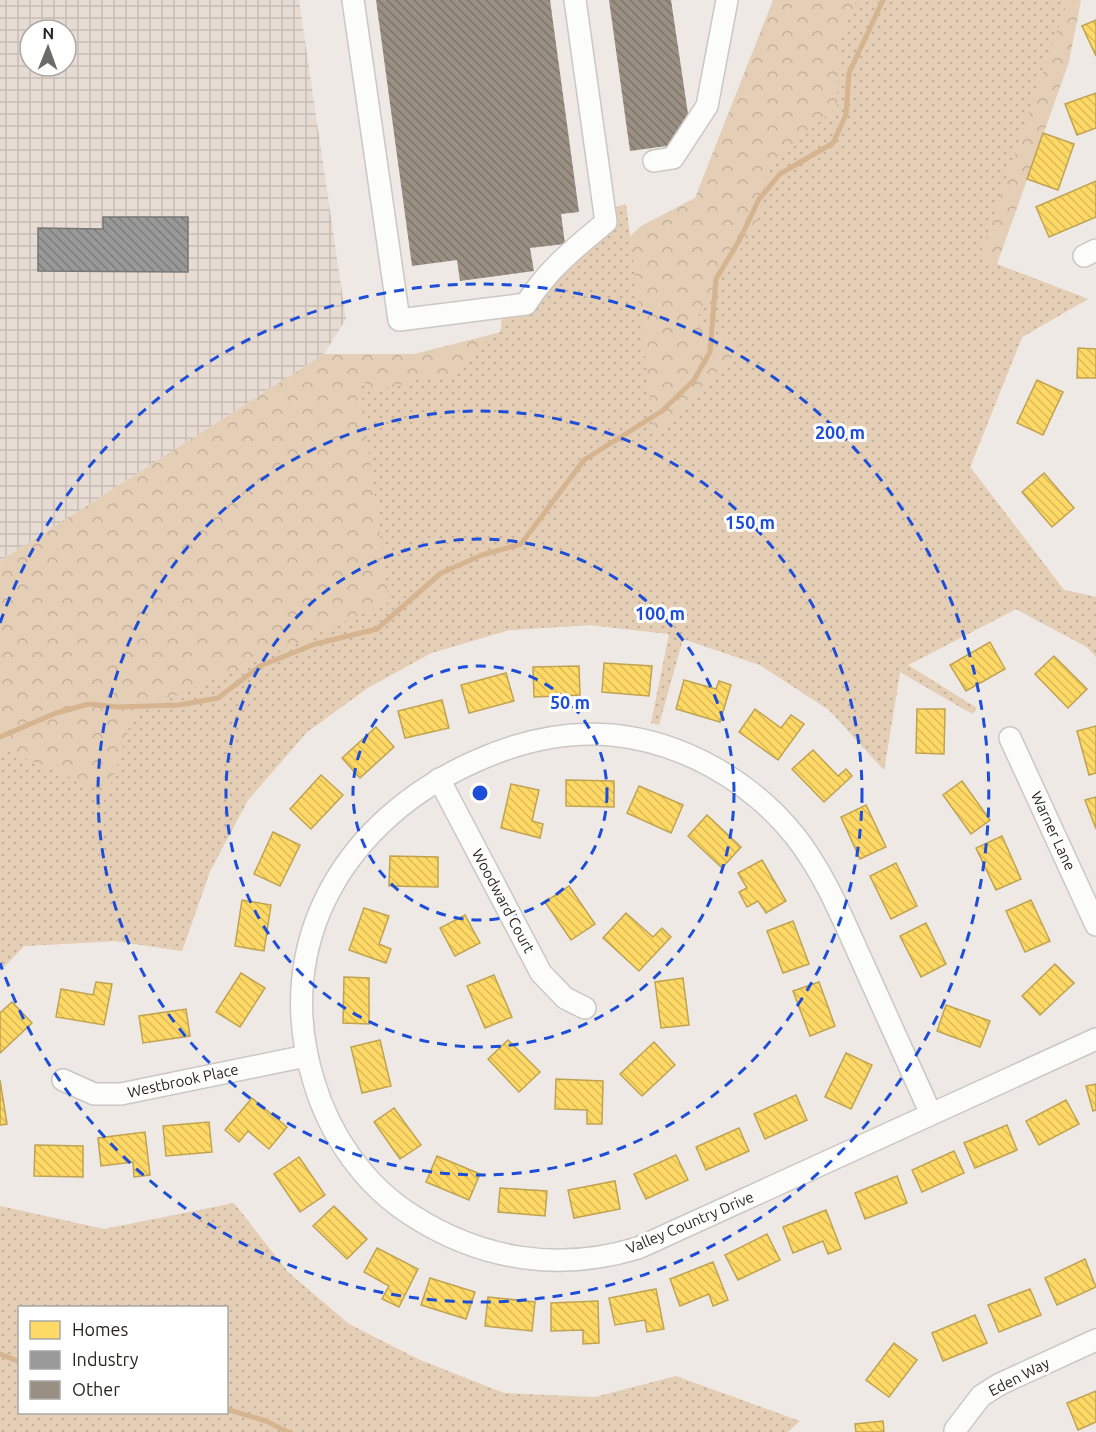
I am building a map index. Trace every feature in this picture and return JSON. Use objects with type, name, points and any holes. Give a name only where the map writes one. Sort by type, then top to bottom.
[{"type":"street","points":[[353,0],[399,320],[526,304],[542,280],[561,259],[606,222],[575,0]]},
{"type":"street","points":[[654,161],[673,158],[707,106],[727,0]]},
{"type":"street","name":"Valley Country Drive","points":[[931,1114],[818,869],[783,823],[733,779],[708,763],[675,750],[613,735],[567,736],[522,744],[490,754],[439,779],[409,798],[363,839],[343,866],[326,896],[310,935],[302,984],[302,1029],[306,1056],[319,1099],[343,1146],[364,1174],[404,1210],[452,1238],[504,1256],[542,1261],[590,1259],[638,1248],[1096,1039]]},
{"type":"street","name":"Warner Lane","points":[[1010,738],[1096,924]]},
{"type":"street","name":"Woodward Court","points":[[439,779],[541,974],[565,998],[585,1008]]},
{"type":"street","name":"Westbrook Place","points":[[63,1080],[94,1094],[121,1094],[306,1056]]},
{"type":"street","name":"Eden Way","points":[[955,1430],[981,1396],[1000,1384],[1096,1340]]},
{"type":"shaded area","points":[[0,0],[299,0],[346,319],[324,354],[0,561]]},
{"type":"green space","points":[[773,0],[1081,0],[1069,62],[997,264],[1088,299],[1022,337],[970,467],[1064,590],[1096,597],[1096,657],[1087,647],[1016,609],[908,665],[900,672],[884,770],[829,710],[760,665],[669,634],[590,625],[509,630],[431,653],[369,687],[307,732],[248,800],[210,871],[182,951],[115,941],[24,946],[0,971],[0,561],[324,354],[414,354],[537,323],[641,226],[695,198]]},
{"type":"green space","points":[[857,0],[1068,0],[979,258],[1088,299],[1022,337],[970,467],[1064,590],[1096,597],[1096,657],[1087,647],[1016,609],[908,665],[977,708],[972,714],[900,672],[884,770],[829,710],[760,665],[683,639],[659,725],[651,723],[669,634],[590,625],[509,630],[431,653],[369,687],[307,732],[248,800],[210,871],[182,951],[115,941],[24,946],[0,971],[0,748],[108,793],[133,715],[389,602],[359,378],[373,389],[400,386],[412,379],[450,376],[500,333],[502,319],[523,313],[611,208],[626,204],[655,433],[742,347],[693,324],[757,224],[768,165],[837,107],[839,41]]},
{"type":"green space","points":[[234,1203],[288,1272],[349,1324],[420,1360],[504,1393],[595,1397],[676,1376],[800,1421],[788,1432],[0,1432],[0,1206],[104,1229]]},
{"type":"building: Homes","points":[[1096,20],[1096,56],[1082,26]]},
{"type":"building: Homes","points":[[1096,93],[1096,128],[1077,135],[1065,104]]},
{"type":"building: Homes","points":[[1043,133],[1074,144],[1058,190],[1027,179]]},
{"type":"building: Homes","points":[[1096,181],[1096,217],[1049,237],[1036,207]]},
{"type":"building: Homes","points":[[1078,348],[1096,349],[1096,378],[1077,378]]},
{"type":"building: Homes","points":[[1037,380],[1063,392],[1043,435],[1017,423]]},
{"type":"building: Homes","points":[[1044,473],[1074,508],[1052,527],[1022,492]]},
{"type":"building: Homes","points":[[990,642],[1005,669],[966,691],[950,665]]},
{"type":"building: Homes","points":[[1054,656],[1087,689],[1068,708],[1035,674]]},
{"type":"building: Homes","points":[[604,663],[652,666],[649,696],[602,692]]},
{"type":"building: Homes","points":[[579,666],[580,695],[534,697],[533,667]]},
{"type":"building: Homes","points":[[506,673],[514,701],[469,713],[461,685]]},
{"type":"building: Homes","points":[[684,680],[716,689],[719,681],[731,685],[720,722],[676,709]]},
{"type":"building: Homes","points":[[442,700],[449,728],[405,738],[398,711]]},
{"type":"building: Homes","points":[[755,709],[781,728],[791,715],[804,724],[778,760],[739,732]]},
{"type":"building: Homes","points":[[917,709],[945,709],[944,754],[916,753]]},
{"type":"building: Homes","points":[[1096,726],[1096,773],[1089,775],[1077,731]]},
{"type":"building: Homes","points":[[376,727],[394,747],[360,778],[342,758]]},
{"type":"building: Homes","points":[[813,750],[838,776],[846,769],[852,776],[824,802],[792,769]]},
{"type":"building: Homes","points":[[321,775],[343,795],[311,829],[290,809]]},
{"type":"building: Homes","points":[[566,780],[614,781],[614,807],[566,806]]},
{"type":"building: Homes","points":[[962,781],[990,820],[971,834],[943,795]]},
{"type":"building: Homes","points":[[511,784],[539,790],[532,821],[543,824],[540,838],[501,828]]},
{"type":"building: Homes","points":[[639,786],[683,805],[671,833],[627,813]]},
{"type":"building: Homes","points":[[1096,797],[1096,829],[1085,800]]},
{"type":"building: Homes","points":[[866,805],[886,847],[860,859],[841,817]]},
{"type":"building: Homes","points":[[707,815],[741,847],[722,868],[688,836]]},
{"type":"building: Homes","points":[[273,832],[300,845],[280,886],[254,874]]},
{"type":"building: Homes","points":[[1002,836],[1021,879],[996,890],[976,848]]},
{"type":"building: Homes","points":[[390,856],[438,857],[438,887],[389,886]]},
{"type":"building: Homes","points":[[762,860],[786,901],[766,913],[758,901],[747,907],[739,892],[747,888],[738,873]]},
{"type":"building: Homes","points":[[896,863],[917,906],[891,919],[870,876]]},
{"type":"building: Homes","points":[[569,886],[595,924],[571,940],[545,902]]},
{"type":"building: Homes","points":[[242,900],[271,905],[264,951],[235,946]]},
{"type":"building: Homes","points":[[1031,900],[1050,941],[1025,952],[1006,911]]},
{"type":"building: Homes","points":[[364,908],[389,916],[379,944],[391,949],[386,963],[349,950]]},
{"type":"building: Homes","points":[[626,913],[653,937],[662,928],[671,937],[639,971],[603,938]]},
{"type":"building: Homes","points":[[465,915],[480,943],[455,956],[440,928]]},
{"type":"building: Homes","points":[[793,921],[809,964],[783,973],[767,931]]},
{"type":"building: Homes","points":[[926,923],[946,964],[921,977],[900,936]]},
{"type":"building: Homes","points":[[1055,964],[1074,983],[1040,1015],[1022,996]]},
{"type":"building: Homes","points":[[241,973],[265,988],[240,1027],[216,1012]]},
{"type":"building: Homes","points":[[494,975],[512,1017],[485,1028],[467,986]]},
{"type":"building: Homes","points":[[344,977],[369,978],[369,1024],[343,1023]]},
{"type":"building: Homes","points":[[683,978],[689,1025],[661,1028],[655,982]]},
{"type":"building: Homes","points":[[96,982],[112,984],[104,1025],[56,1017],[61,989],[93,995]]},
{"type":"building: Homes","points":[[819,982],[835,1026],[810,1036],[793,991]]},
{"type":"building: Homes","points":[[12,1002],[32,1023],[0,1053],[0,1013]]},
{"type":"building: Homes","points":[[946,1005],[990,1021],[980,1047],[937,1031]]},
{"type":"building: Homes","points":[[186,1009],[190,1036],[143,1043],[139,1016]]},
{"type":"building: Homes","points":[[380,1040],[391,1086],[362,1093],[351,1047]]},
{"type":"building: Homes","points":[[508,1040],[540,1072],[519,1092],[488,1059]]},
{"type":"building: Homes","points":[[654,1042],[675,1065],[642,1096],[620,1074]]},
{"type":"building: Homes","points":[[846,1053],[872,1065],[851,1109],[825,1097]]},
{"type":"building: Homes","points":[[556,1079],[603,1081],[602,1124],[587,1124],[587,1110],[555,1109]]},
{"type":"building: Homes","points":[[0,1080],[7,1124],[0,1125]]},
{"type":"building: Homes","points":[[1096,1084],[1096,1110],[1093,1111],[1086,1086]]},
{"type":"building: Homes","points":[[796,1095],[807,1120],[765,1139],[754,1114]]},
{"type":"building: Homes","points":[[252,1098],[287,1127],[269,1149],[248,1131],[239,1142],[225,1130]]},
{"type":"building: Homes","points":[[1066,1100],[1079,1124],[1039,1145],[1026,1121]]},
{"type":"building: Homes","points":[[394,1108],[421,1145],[400,1159],[374,1122]]},
{"type":"building: Homes","points":[[209,1122],[212,1152],[166,1156],[163,1126]]},
{"type":"building: Homes","points":[[1007,1125],[1017,1150],[975,1168],[964,1143]]},
{"type":"building: Homes","points":[[739,1128],[749,1151],[706,1170],[696,1147]]},
{"type":"building: Homes","points":[[145,1132],[150,1175],[134,1177],[133,1162],[101,1166],[98,1138]]},
{"type":"building: Homes","points":[[35,1145],[83,1146],[83,1177],[34,1176]]},
{"type":"building: Homes","points":[[954,1151],[964,1173],[922,1192],[912,1170]]},
{"type":"building: Homes","points":[[676,1155],[688,1180],[646,1199],[634,1174]]},
{"type":"building: Homes","points":[[437,1156],[480,1174],[469,1200],[426,1182]]},
{"type":"building: Homes","points":[[299,1157],[325,1195],[300,1212],[274,1174]]},
{"type":"building: Homes","points":[[897,1176],[907,1203],[865,1219],[855,1193]]},
{"type":"building: Homes","points":[[615,1181],[620,1209],[574,1218],[568,1190]]},
{"type":"building: Homes","points":[[500,1188],[547,1191],[545,1216],[498,1212]]},
{"type":"building: Homes","points":[[334,1206],[367,1239],[347,1259],[313,1226]]},
{"type":"building: Homes","points":[[826,1210],[841,1249],[828,1254],[823,1241],[793,1253],[783,1227]]},
{"type":"building: Homes","points":[[767,1234],[780,1260],[738,1280],[725,1255]]},
{"type":"building: Homes","points":[[377,1248],[418,1269],[399,1307],[382,1299],[389,1286],[364,1272]]},
{"type":"building: Homes","points":[[1085,1259],[1096,1287],[1057,1305],[1045,1278]]},
{"type":"building: Homes","points":[[713,1262],[728,1300],[713,1306],[709,1294],[680,1306],[670,1279]]},
{"type":"building: Homes","points":[[430,1278],[475,1292],[466,1319],[421,1305]]},
{"type":"building: Homes","points":[[656,1289],[664,1329],[647,1332],[645,1320],[615,1325],[609,1298]]},
{"type":"building: Homes","points":[[1030,1289],[1041,1315],[999,1332],[988,1305]]},
{"type":"building: Homes","points":[[488,1297],[535,1302],[532,1331],[485,1326]]},
{"type":"building: Homes","points":[[598,1301],[599,1343],[583,1344],[583,1330],[551,1331],[551,1303]]},
{"type":"building: Homes","points":[[975,1315],[987,1343],[943,1361],[932,1333]]},
{"type":"building: Homes","points":[[894,1343],[917,1360],[889,1397],[866,1380]]},
{"type":"building: Homes","points":[[1096,1391],[1096,1422],[1078,1430],[1067,1403]]},
{"type":"building: Homes","points":[[883,1421],[884,1432],[856,1432],[855,1424]]},
{"type":"building: Industry","points":[[103,217],[188,217],[188,272],[38,271],[38,228],[103,229]]},
{"type":"building: Other","points":[[376,0],[550,0],[579,212],[561,214],[565,244],[530,248],[534,271],[460,281],[457,260],[412,266]]},
{"type":"building: Other","points":[[609,0],[671,0],[688,114],[667,146],[630,151]]},
{"type":"waterway","points":[[0,737],[56,713],[89,704],[117,707],[179,705],[218,698],[260,666],[315,644],[377,629],[441,573],[482,555],[521,544],[584,460],[662,411],[694,380],[710,352],[716,279],[739,241],[759,199],[780,174],[833,143],[846,115],[849,73],[883,0]]},
{"type":"waterway","points":[[0,1354],[18,1361]]},
{"type":"waterway","points":[[228,1410],[266,1421],[288,1432]]}]
